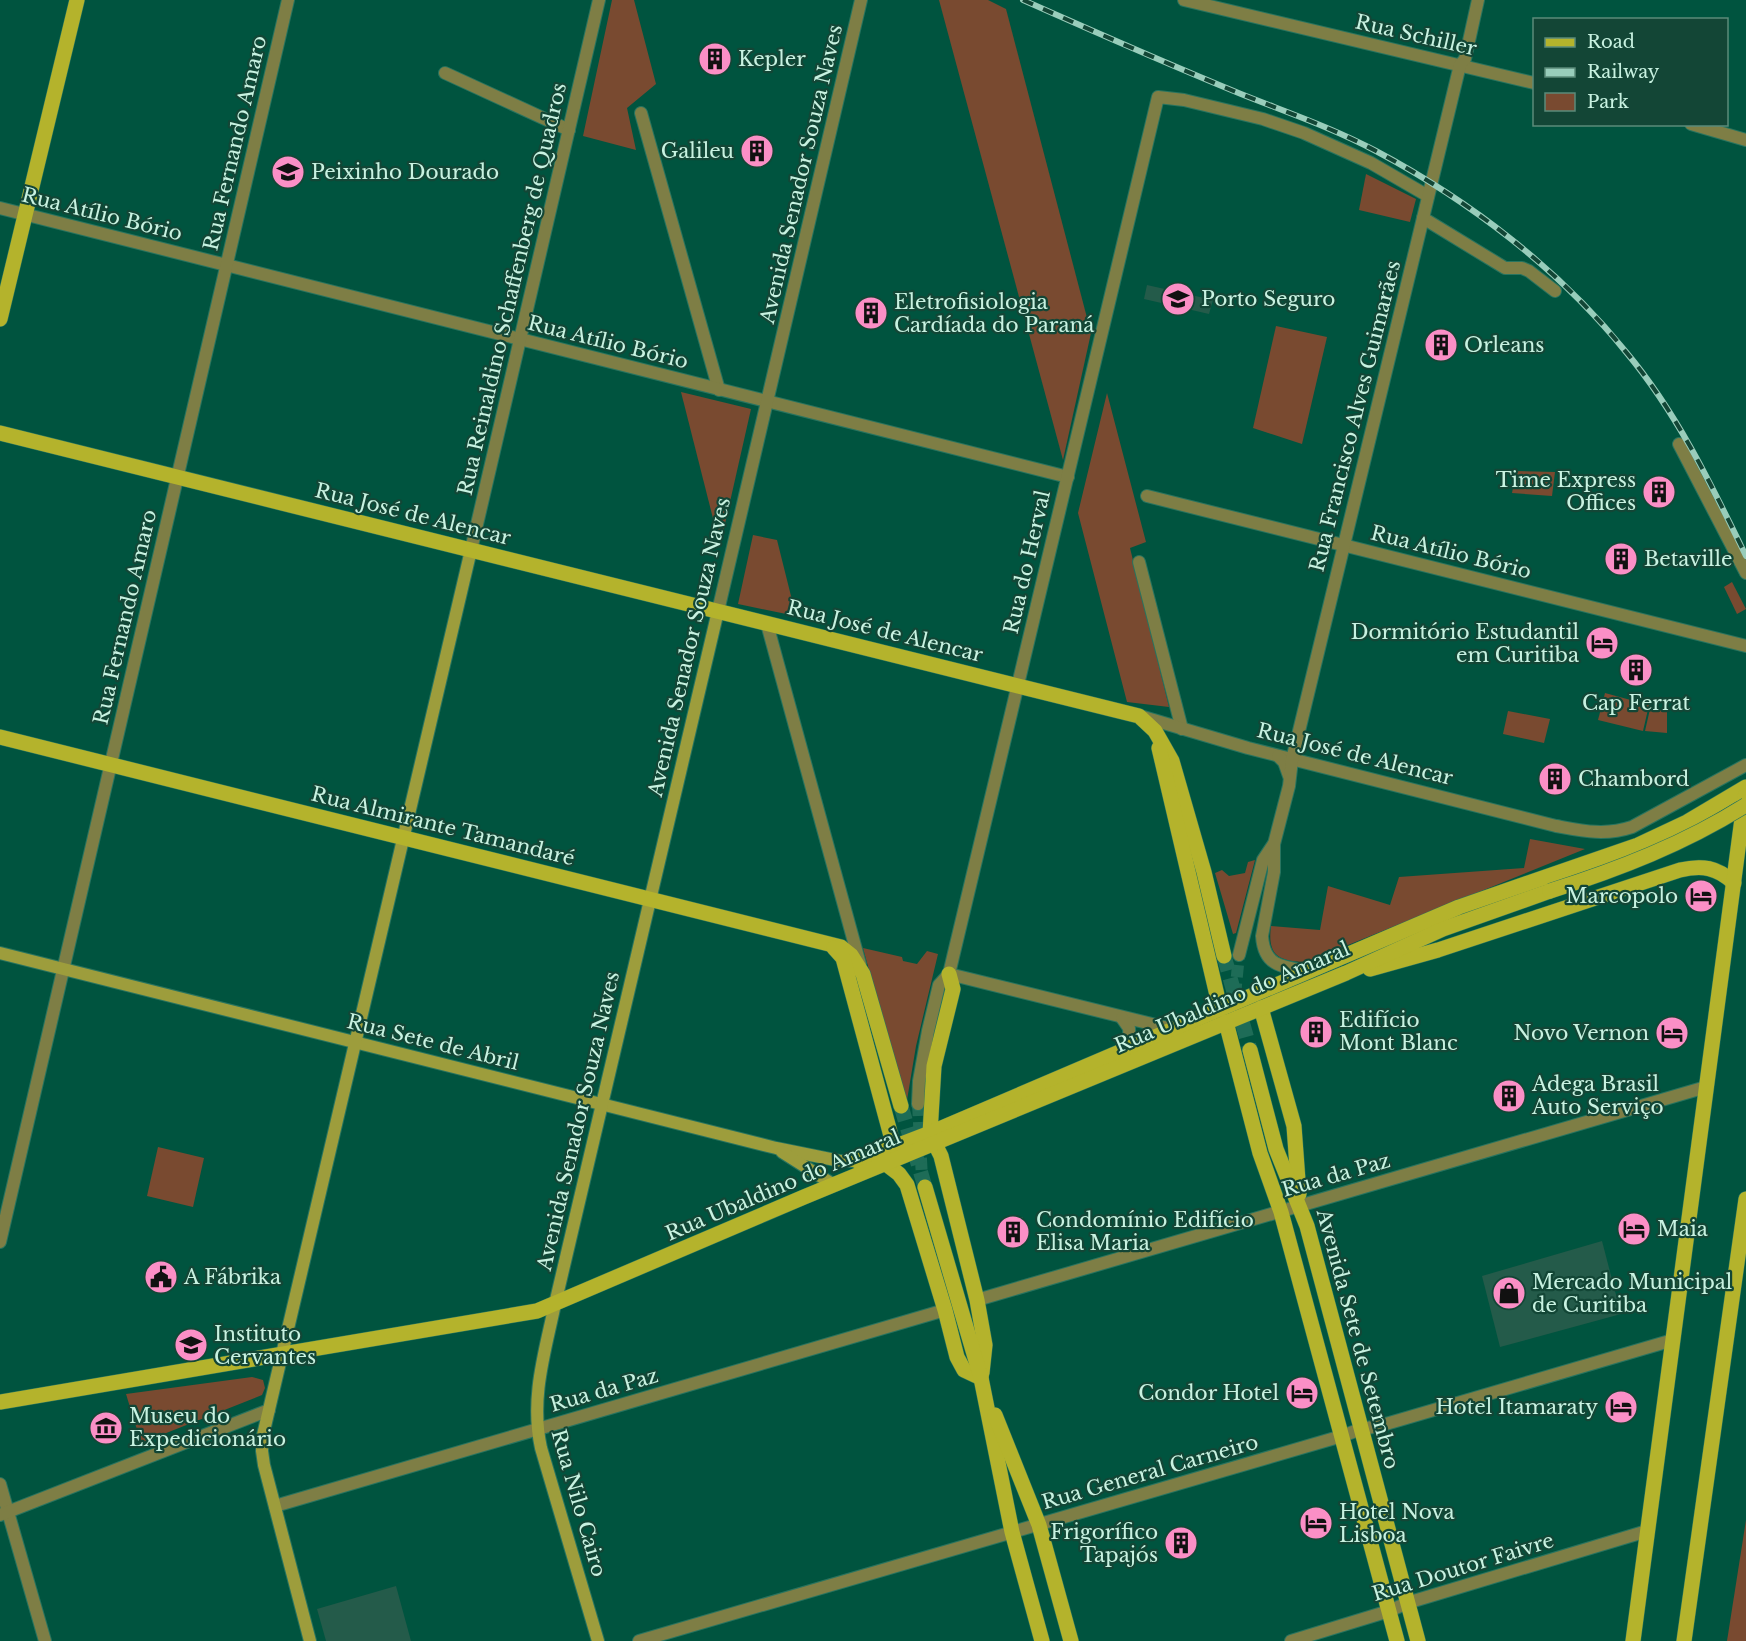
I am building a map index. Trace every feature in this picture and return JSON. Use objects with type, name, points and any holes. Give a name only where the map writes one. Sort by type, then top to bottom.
[{"type":"main road","points":[[0,319],[77,0]]},
{"type":"main road","name":"Rua José de Alencar","points":[[0,433],[1139,716]]},
{"type":"main road","name":"Rua Reinaldino Schaffenberg de Quadros","points":[[310,1641],[262,1451],[263,1435],[471,550]]},
{"type":"main road","name":"Avenida Senador Souza Naves","points":[[555,1304],[718,611]]},
{"type":"main road","points":[[1139,716],[1155,731],[1172,761],[1204,872],[1232,955]]},
{"type":"main road","name":"Avenida Sete de Setembro","points":[[1155,731],[1223,1015],[1260,1153],[1281,1212],[1397,1641]]},
{"type":"main road","name":"Rua Almirante Tamandaré","points":[[0,737],[835,946]]},
{"type":"main road","points":[[1632,1641],[1746,789]]},
{"type":"main road","name":"Rua Ubaldino do Amaral","points":[[857,1161],[894,1147],[933,1138],[1223,1015],[1310,971],[1459,907],[1638,845],[1746,789]]},
{"type":"main road","name":"Rua Ubaldino do Amaral","points":[[0,1402],[528,1314],[886,1164],[933,1138],[1131,1046],[1172,1029],[1223,1015],[1262,1008],[1443,929],[1617,869],[1706,829],[1746,805]]},
{"type":"main road","points":[[1346,973],[1416,957],[1691,868],[1715,868],[1734,882]]},
{"type":"main road","points":[[835,946],[851,955],[863,974],[901,1106]]},
{"type":"main road","points":[[835,946],[843,958],[894,1147]]},
{"type":"main road","name":"Rua Sete de Abril","points":[[0,953],[776,1148],[840,1161],[857,1161]]},
{"type":"main road","points":[[949,974],[953,989],[934,1066],[933,1138],[941,1156],[977,1300],[985,1345],[981,1378],[1039,1525],[1071,1641]]},
{"type":"main road","points":[[1262,1008],[1294,1126],[1300,1206]]},
{"type":"main road","name":"Avenida Sete de Setembro","points":[[1250,1050],[1276,1149],[1300,1206],[1418,1641]]},
{"type":"main road","points":[[776,1148],[834,1185]]},
{"type":"main road","points":[[886,1164],[899,1174],[907,1185],[957,1357],[964,1370],[981,1378]]},
{"type":"main road","points":[[925,1187],[981,1378],[1012,1532],[1042,1641]]},
{"type":"main road","points":[[1684,1641],[1746,1199]]},
{"type":"main road","name":"Rua Nilo Cairo","points":[[555,1304],[538,1381],[536,1409],[538,1430],[541,1448],[598,1641]]},
{"type":"street","name":"Rua Fernando Amaro","points":[[0,1242],[288,0]]},
{"type":"street","points":[[591,0],[595,15]]},
{"type":"street","name":"Rua Reinaldino Schaffenberg de Quadros","points":[[471,550],[599,0]]},
{"type":"street","name":"Avenida Senador Souza Naves","points":[[718,611],[861,0]]},
{"type":"street","name":"Rua Schiller","points":[[1184,0],[1533,83]]},
{"type":"street","name":"Rua Francisco Alves Guimarães","points":[[1310,971],[1276,965],[1269,958],[1262,944],[1274,872],[1274,844],[1289,786],[1292,760],[1428,196],[1460,65],[1465,59],[1478,0]]},
{"type":"street","points":[[445,73],[569,130]]},
{"type":"street","name":"Rua do Herval","points":[[918,1104],[920,1071],[939,985],[949,974],[1158,97],[1184,100],[1294,129],[1371,163],[1428,196]]},
{"type":"street","points":[[641,113],[719,390]]},
{"type":"street","points":[[1698,126],[1746,140]]},
{"type":"street","name":"Rua Atílio Bório","points":[[0,208],[1068,477]]},
{"type":"street","points":[[1423,218],[1505,268],[1522,268],[1528,271],[1555,291]]},
{"type":"street","points":[[1679,444],[1746,573]]},
{"type":"street","name":"Rua Atílio Bório","points":[[1146,496],[1746,646]]},
{"type":"street","points":[[1139,562],[1182,729]]},
{"type":"street","points":[[767,624],[863,974]]},
{"type":"street","name":"Rua José de Alencar","points":[[1139,716],[1292,760],[1556,826],[1594,833],[1613,832],[1632,827],[1746,765]]},
{"type":"street","points":[[1278,756],[1288,770],[1289,786]]},
{"type":"street","name":"Rua Francisco Alves Guimarães","points":[[1232,955],[1263,860],[1274,844]]},
{"type":"street","points":[[835,946],[849,926]]},
{"type":"street","points":[[949,974],[1172,1029]]},
{"type":"street","points":[[1122,1018],[1129,1028],[1131,1046]]},
{"type":"street","name":"Rua da Paz","points":[[977,1300],[1706,1087]]},
{"type":"street","name":"Rua da Paz","points":[[275,1506],[945,1310]]},
{"type":"street","name":"Rua General Carneiro","points":[[639,1641],[1673,1340]]},
{"type":"street","points":[[4,1513],[269,1410]]},
{"type":"street","points":[[0,1484],[4,1513],[45,1641]]},
{"type":"street","name":"Rua Doutor Faivre","points":[[1291,1641],[1389,1611],[1407,1603],[1647,1531]]},
{"type":"shaded area","name":"Porto Seguro","points":[[1147,285],[1213,300],[1209,314],[1144,299]]},
{"type":"shaded area","points":[[1602,1241],[1621,1314],[1500,1347],[1482,1276]]},
{"type":"shaded area","points":[[396,1586],[411,1641],[326,1641],[317,1609]]},
{"type":"green space","points":[[612,0],[634,0],[656,84],[627,108],[636,150],[583,136]]},
{"type":"green space","points":[[939,0],[988,0],[1006,9],[1091,333],[1063,460]]},
{"type":"green space","points":[[1366,174],[1416,199],[1410,222],[1359,210]]},
{"type":"green space","points":[[1276,326],[1327,337],[1302,444],[1253,428]]},
{"type":"green space","points":[[681,392],[751,409],[720,546]]},
{"type":"green space","points":[[1107,393],[1146,542],[1130,548],[1169,707],[1127,702],[1078,513]]},
{"type":"green space","points":[[1516,471],[1555,472],[1552,496],[1512,493]]},
{"type":"green space","points":[[753,535],[777,540],[796,616],[738,604]]},
{"type":"green space","points":[[1732,582],[1746,609],[1737,614],[1724,587]]},
{"type":"green space","points":[[1605,693],[1649,705],[1643,731],[1598,720]]},
{"type":"green space","points":[[1650,709],[1667,711],[1667,733],[1645,731]]},
{"type":"green space","points":[[1508,711],[1550,719],[1544,743],[1503,734]]},
{"type":"green space","points":[[1530,839],[1585,849],[1306,962],[1282,958],[1273,950],[1270,936],[1271,926],[1320,930],[1328,886],[1390,905],[1399,877],[1524,868]]},
{"type":"green space","points":[[1255,860],[1236,933],[1233,934],[1215,873],[1222,870],[1229,876],[1245,873],[1248,862]]},
{"type":"green space","points":[[863,948],[902,957],[903,961],[917,964],[927,951],[938,954],[916,1046],[906,1106]]},
{"type":"green space","points":[[158,1147],[204,1158],[193,1207],[147,1196]]},
{"type":"green space","points":[[252,1377],[263,1380],[265,1388],[262,1395],[141,1443],[126,1394]]},
{"type":"green space","points":[[1746,1520],[1746,1641],[1727,1641]]},
{"type":"tunnel","points":[[1235,995],[1239,955]]},
{"type":"tunnel","points":[[1224,956],[1250,1050]]},
{"type":"tunnel","points":[[918,1104],[922,1178]]},
{"type":"tunnel","points":[[901,1106],[925,1187]]},
{"type":"railway","points":[[1023,0],[1360,143],[1445,192],[1511,239],[1572,293],[1600,322],[1644,375],[1692,450],[1746,556]]},
{"type":"place","name":"Kepler","points":[[715,59]]},
{"type":"place","name":"Galileu","points":[[757,151]]},
{"type":"place","name":"Peixinho Dourado","points":[[288,172]]},
{"type":"place","name":"Porto Seguro","points":[[1178,299]]},
{"type":"place","name":"Eletrofisiologia Cardíada do Paraná","points":[[871,313]]},
{"type":"place","name":"Orleans","points":[[1441,345]]},
{"type":"place","name":"Time Express Offices","points":[[1659,492]]},
{"type":"place","name":"Betaville","points":[[1621,559]]},
{"type":"place","name":"Dormitório Estudantil em Curitiba","points":[[1602,643]]},
{"type":"place","name":"Cap Ferrat","points":[[1636,670]]},
{"type":"place","name":"Chambord","points":[[1555,779]]},
{"type":"place","name":"Marcopolo","points":[[1701,896]]},
{"type":"place","name":"Edifício Mont Blanc","points":[[1316,1032]]},
{"type":"place","name":"Novo Vernon","points":[[1672,1033]]},
{"type":"place","name":"Adega Brasil Auto Serviço","points":[[1509,1096]]},
{"type":"place","name":"Maia","points":[[1634,1229]]},
{"type":"place","name":"Condomínio Edifício Elisa Maria","points":[[1013,1232]]},
{"type":"place","name":"A Fábrika","points":[[161,1277]]},
{"type":"place","name":"Mercado Municipal de Curitiba","points":[[1509,1293]]},
{"type":"place","name":"Instituto Cervantes","points":[[191,1345]]},
{"type":"place","name":"Condor Hotel","points":[[1302,1393]]},
{"type":"place","name":"Hotel Itamaraty","points":[[1621,1407]]},
{"type":"place","name":"Museu do Expedicionário","points":[[106,1428]]},
{"type":"place","name":"Hotel Nova Lisboa","points":[[1316,1523]]},
{"type":"place","name":"Frigorífico Tapajós","points":[[1181,1543]]}]
